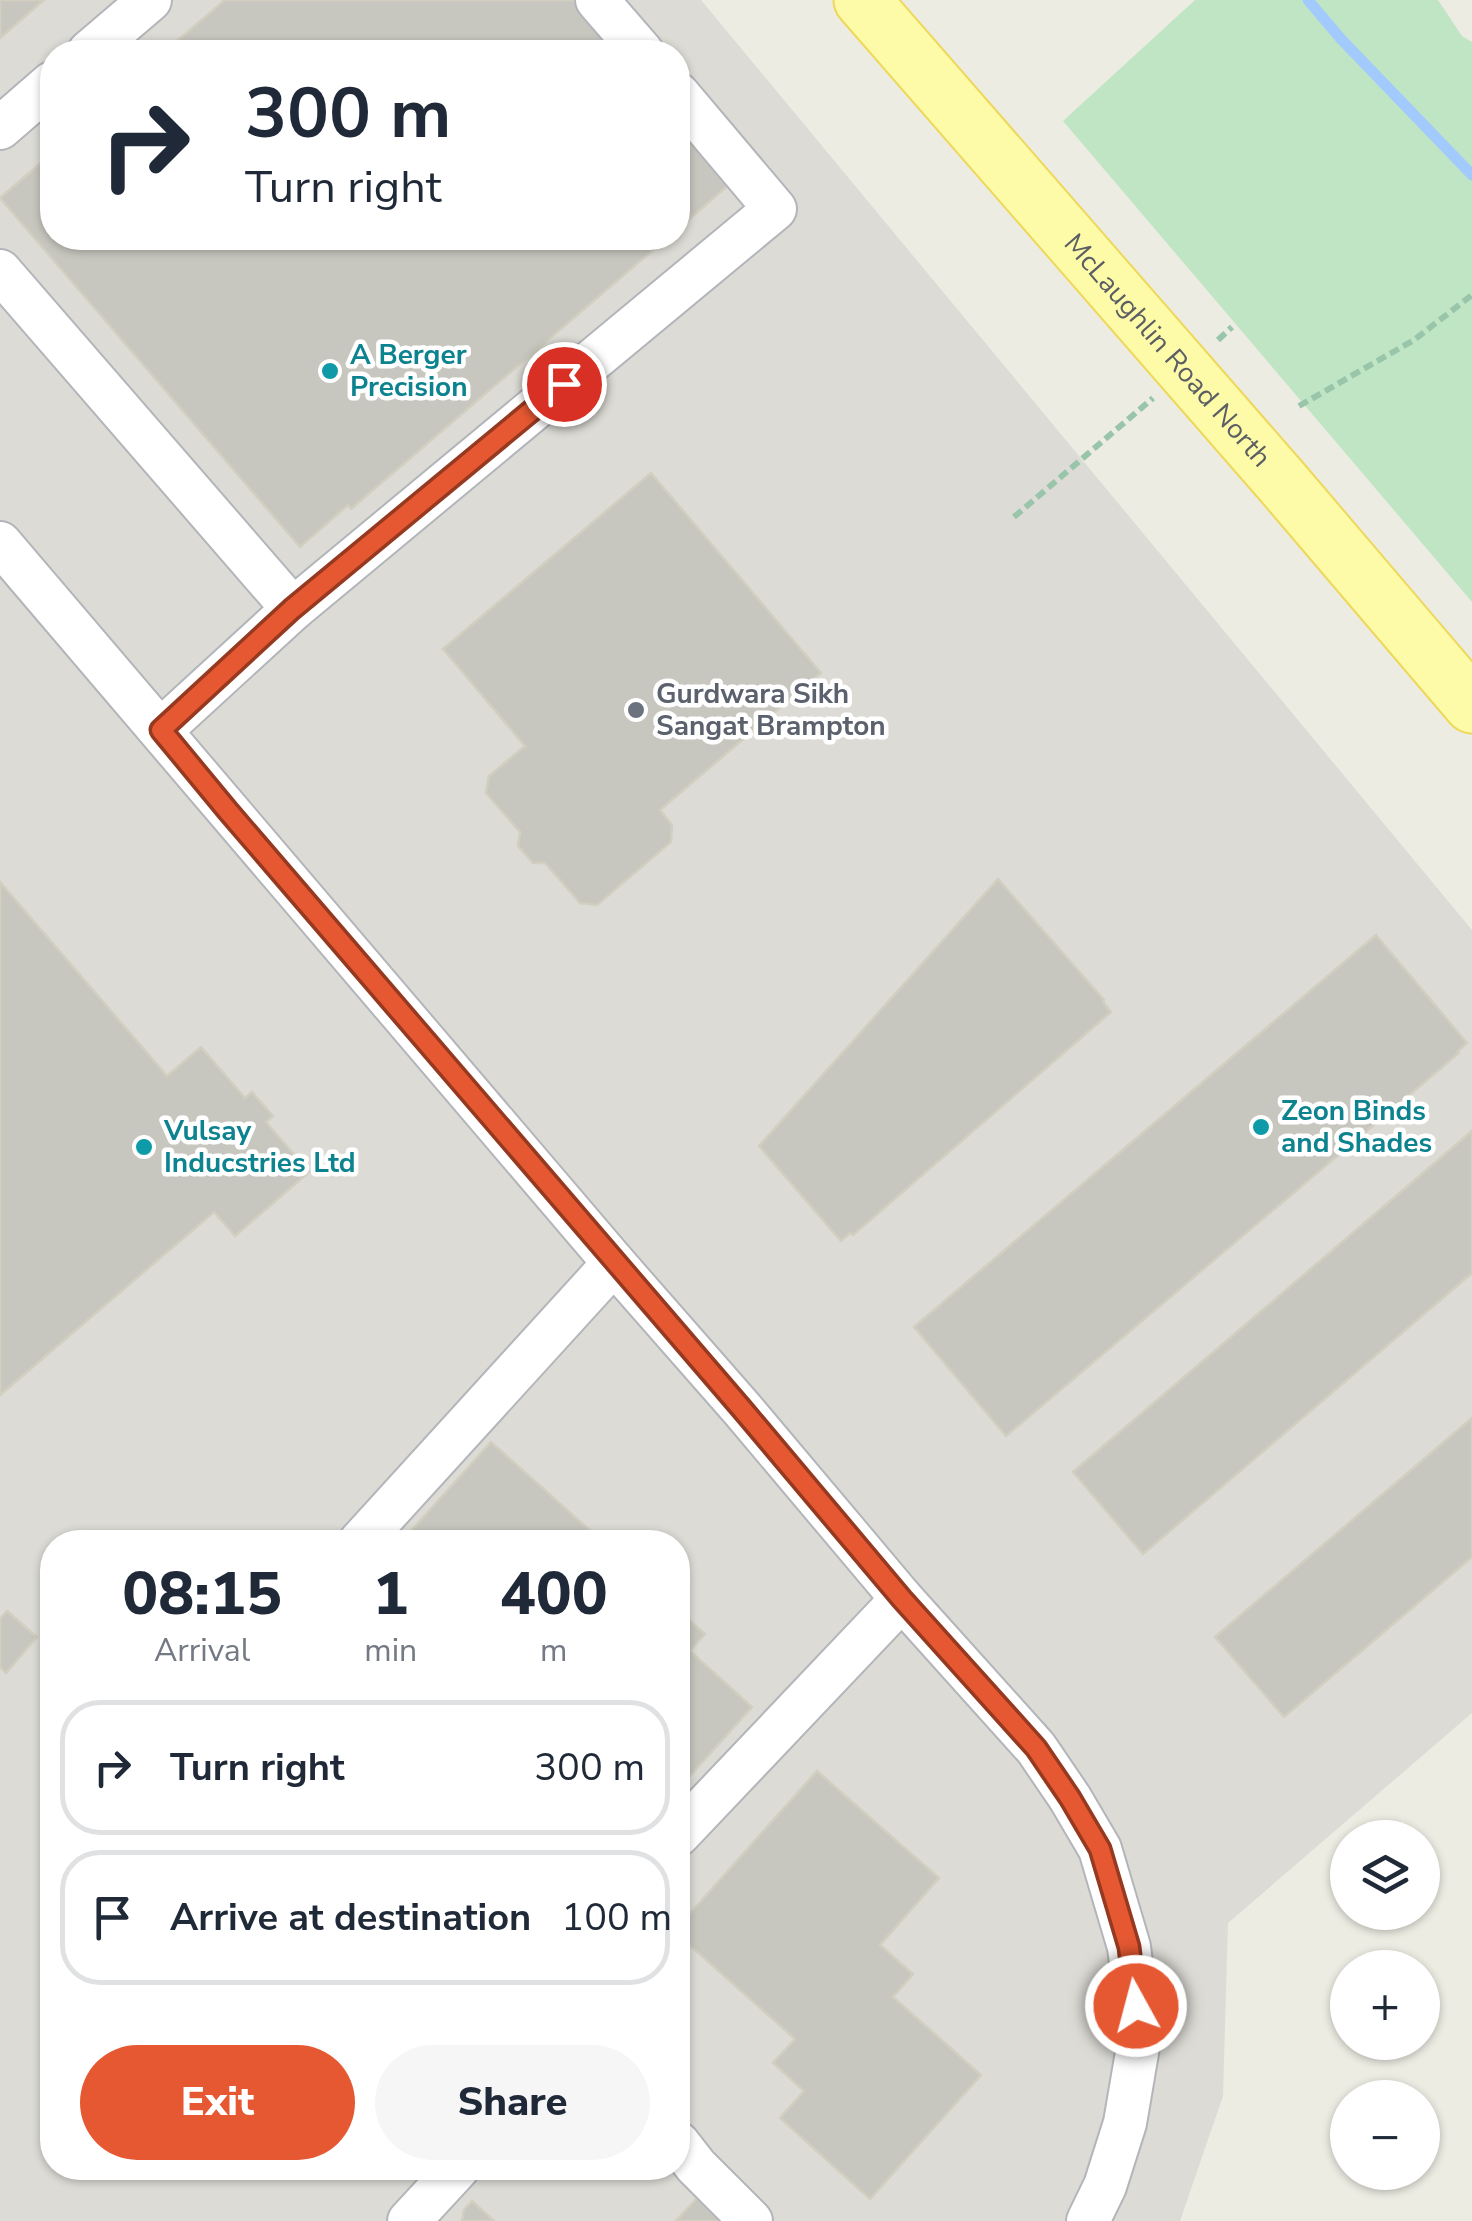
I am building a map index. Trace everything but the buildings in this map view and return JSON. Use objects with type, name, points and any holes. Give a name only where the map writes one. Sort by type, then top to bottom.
[{"type":"main road","name":"McLaughlin Road North","points":[[862,0],[1472,705]]},
{"type":"street","points":[[103,40],[150,0]]},
{"type":"street","points":[[598,0],[632,40]]},
{"type":"street","points":[[0,128],[40,93]]},
{"type":"street","points":[[161,730],[292,609],[775,209],[690,108]]},
{"type":"street","points":[[0,271],[292,609]]},
{"type":"street","points":[[0,544],[902,1599],[1036,1748],[1100,1849],[1129,1947],[1140,2035],[1125,2124],[1088,2221]]},
{"type":"street","points":[[371,1530],[614,1263]]},
{"type":"street","points":[[690,1822],[902,1599]]},
{"type":"street","points":[[690,2158],[751,2221]]},
{"type":"street","points":[[409,2221],[447,2180]]},
{"type":"path","points":[[1299,406],[1414,340],[1472,294]]},
{"type":"path","points":[[1014,517],[1125,423]]},
{"type":"shaded area","points":[[0,0],[701,0],[1472,930],[1472,1713],[1348,1820],[1330,1820],[1330,1835],[1228,1923],[1223,2096],[1180,2221],[0,2221]]},
{"type":"green space","points":[[1195,0],[1438,0],[1462,36],[1472,42],[1472,602],[1063,121]]},
{"type":"waterway","points":[[1308,0],[1472,175]]},
{"type":"place","name":"A Berger Precision","points":[[330,371]]},
{"type":"place","name":"Gurdwara Sikh Sangat Brampton","points":[[636,710]]},
{"type":"place","name":"Zeon Binds and Shades","points":[[1261,1127]]},
{"type":"place","name":"Vulsay Inducstries Ltd","points":[[144,1147]]},
{"type":"route","points":[[564,384],[292,609],[161,730],[902,1599],[1036,1748],[1100,1849],[1129,1947],[1136,2006]]}]
